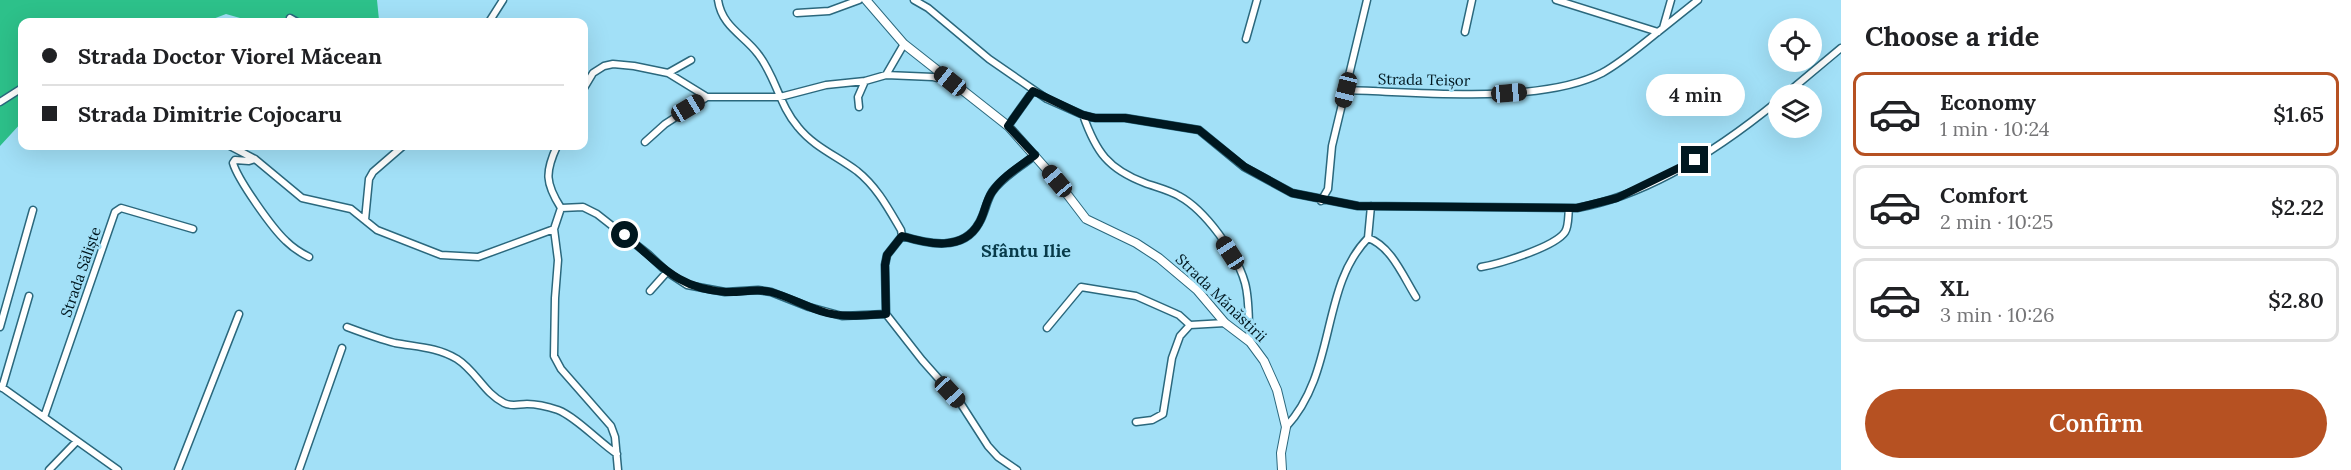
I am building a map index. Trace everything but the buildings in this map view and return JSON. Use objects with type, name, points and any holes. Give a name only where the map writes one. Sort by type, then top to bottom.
[{"type":"street","points":[[492,18],[503,0]]},
{"type":"street","points":[[718,0],[726,22],[756,51],[767,66],[787,113],[807,138],[856,171],[874,187],[901,230],[902,236],[887,255],[885,265],[886,314],[961,404],[988,446],[998,457],[1017,470]]},
{"type":"street","points":[[797,13],[829,10],[858,0]]},
{"type":"street","name":"Strada Mănăstirii","points":[[866,0],[904,44],[1008,126],[1035,155],[1086,219],[1136,243],[1159,258],[1197,290],[1225,323],[1250,342],[1264,361],[1275,382],[1286,427],[1281,453],[1282,470]]},
{"type":"street","points":[[914,0],[924,2],[968,44],[1033,91],[1083,115],[1095,118],[1125,118],[1199,130],[1245,167],[1272,184],[1292,193],[1334,203],[1371,206],[1569,208],[1597,205],[1656,180],[1717,147],[1768,108]]},
{"type":"street","points":[[1246,39],[1257,0]]},
{"type":"street","points":[[1321,201],[1328,189],[1332,146],[1366,0]]},
{"type":"street","points":[[1466,32],[1472,0]]},
{"type":"street","points":[[1556,0],[1660,30],[1671,0]]},
{"type":"street","name":"Strada Teișor","points":[[1346,90],[1475,93],[1539,91],[1563,86],[1601,74],[1698,0]]},
{"type":"street","points":[[886,75],[904,44]]},
{"type":"street","points":[[1798,84],[1841,48]]},
{"type":"street","points":[[668,73],[691,60]]},
{"type":"street","points":[[588,80],[592,73],[604,66],[634,66],[668,73],[707,97],[780,97],[826,85],[865,81],[886,75],[933,77],[950,81]]},
{"type":"street","points":[[859,107],[858,97],[865,81]]},
{"type":"street","points":[[0,102],[18,91]]},
{"type":"street","points":[[1008,126],[1033,91]]},
{"type":"street","points":[[645,142],[665,124],[707,97]]},
{"type":"street","points":[[1083,115],[1094,144],[1102,156],[1129,176],[1178,195],[1193,206],[1222,240],[1238,265],[1245,282],[1250,342]]},
{"type":"street","points":[[238,150],[255,159],[302,198],[351,209],[384,233],[441,255],[478,257],[554,229]]},
{"type":"street","points":[[365,220],[369,178],[398,150]]},
{"type":"street","points":[[556,150],[548,171],[550,189],[561,208],[554,229],[558,260],[554,356],[561,369],[611,426],[618,470]]},
{"type":"street","points":[[902,236],[933,244],[943,244],[967,235],[981,221],[985,205],[996,187],[1035,155]]},
{"type":"street","points":[[255,159],[249,161],[237,159],[233,163],[239,176],[280,236],[295,250],[309,257]]},
{"type":"street","points":[[1328,189],[1334,203]]},
{"type":"street","points":[[1371,206],[1368,238],[1379,242],[1386,249],[1416,297]]},
{"type":"street","points":[[561,208],[583,207],[597,214],[667,272],[687,285],[699,289],[725,292],[758,290],[771,292],[809,307],[842,316],[886,314]]},
{"type":"street","name":"Strada Săliște","points":[[44,417],[115,212],[121,208],[193,229]]},
{"type":"street","points":[[1481,267],[1498,265],[1559,238],[1565,232],[1569,208]]},
{"type":"street","points":[[0,327],[33,210]]},
{"type":"street","name":"Strada Mănăstirii","points":[[1286,427],[1307,398],[1320,368],[1330,317],[1347,270],[1354,254],[1368,238]]},
{"type":"street","points":[[650,291],[667,272]]},
{"type":"street","points":[[1047,328],[1081,287],[1136,296],[1179,315],[1190,325]]},
{"type":"street","points":[[29,296],[1,387],[118,470]]},
{"type":"street","points":[[177,470],[239,314]]},
{"type":"street","points":[[1136,422],[1152,420],[1163,414],[1172,358],[1180,336],[1190,325],[1225,323]]},
{"type":"street","points":[[347,327],[394,342],[428,347],[442,352],[465,365],[487,389],[504,403],[518,406],[535,405],[559,411],[577,421],[597,440],[617,454]]},
{"type":"street","points":[[299,470],[342,348]]},
{"type":"street","points":[[49,470],[77,441]]},
{"type":"green space","points":[[0,0],[377,0],[379,18],[240,18],[226,14],[216,18],[18,18],[18,126],[0,146]]},
{"type":"district","name":"Sfântu Ilie","points":[[1026,251]]},
{"type":"route","points":[[625,235],[675,278],[699,289],[725,292],[758,290],[771,292],[809,307],[842,316],[886,314],[885,265],[887,255],[902,236],[933,244],[943,244],[967,235],[981,221],[985,205],[996,187],[1035,155],[1008,126],[1033,91],[1063,107],[1095,118],[1125,118],[1199,130],[1245,167],[1272,184],[1306,198],[1358,206],[1577,208],[1597,205],[1617,198],[1695,160]]}]
